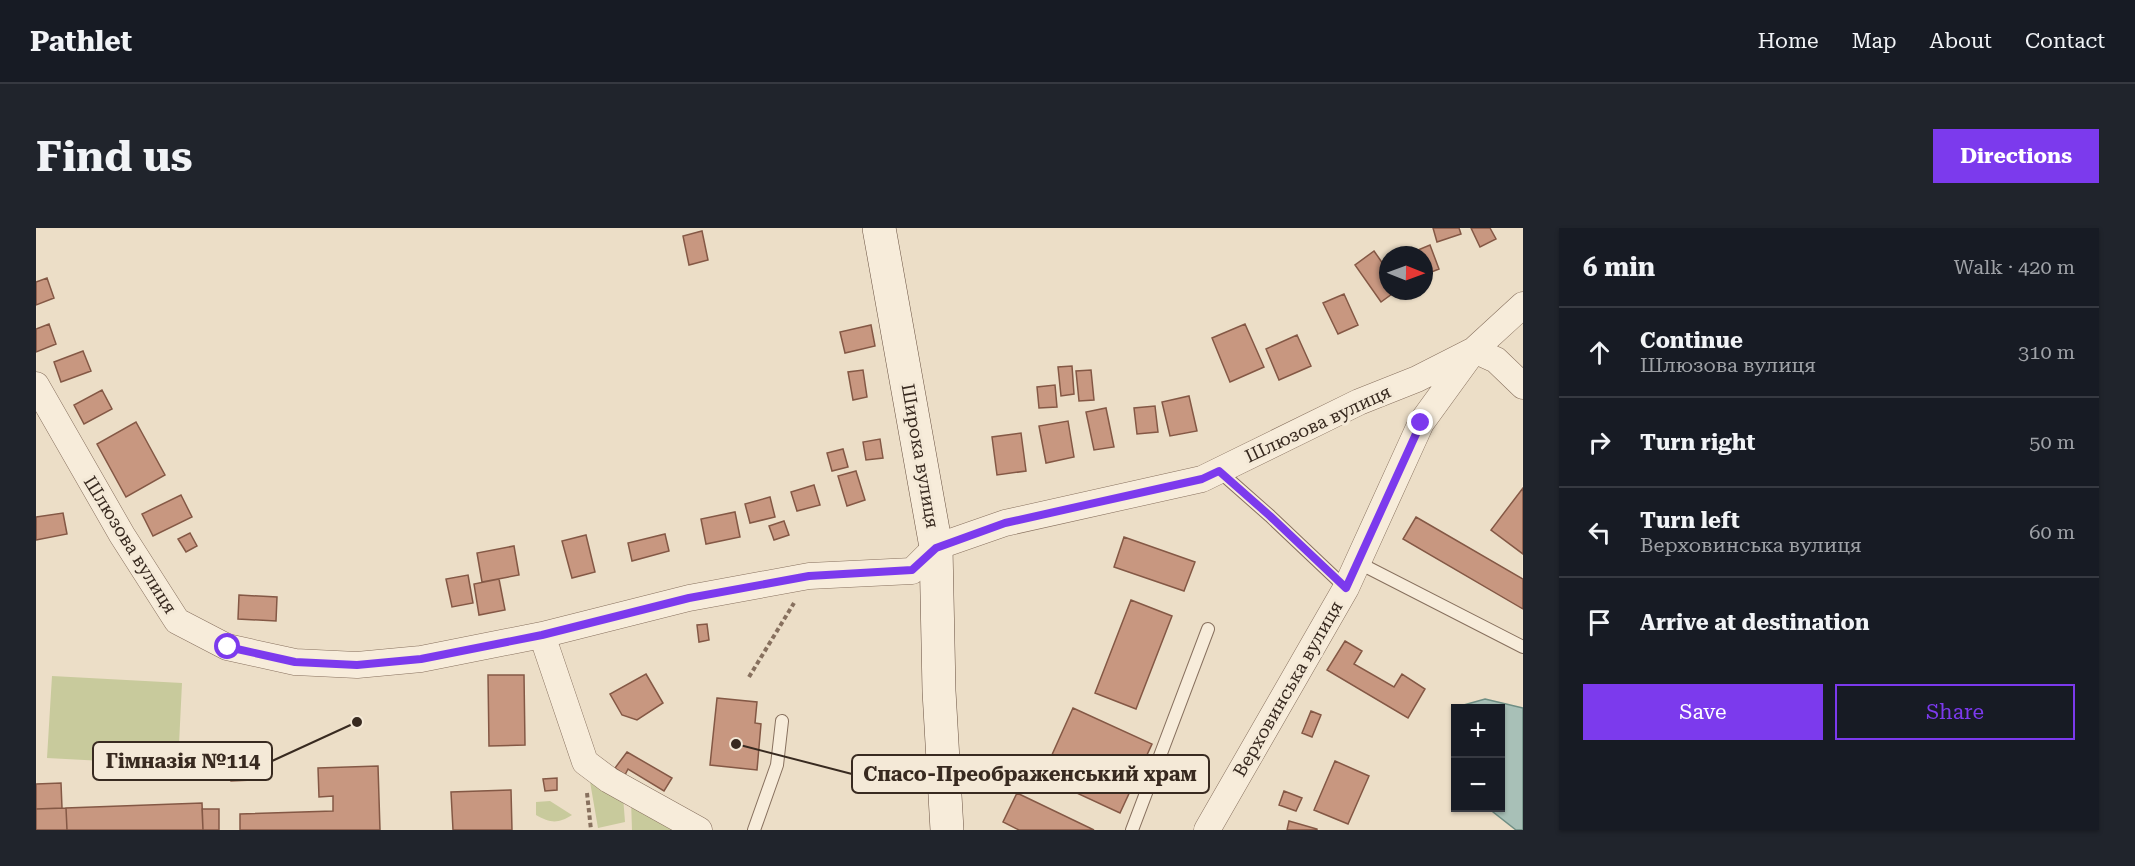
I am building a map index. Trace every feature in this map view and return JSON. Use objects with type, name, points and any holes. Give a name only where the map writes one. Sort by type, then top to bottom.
[{"type":"main road","name":"Широка вулиця","points":[[879,228],[936,548],[939,691],[947,830]]},
{"type":"street","name":"Шлюзова вулиця","points":[[36,385],[122,536],[177,621],[228,647],[295,662],[357,665],[421,659],[542,635],[689,598],[809,576],[912,570],[936,548],[1005,523],[1202,479],[1359,402],[1417,379],[1474,350],[1523,305]]},
{"type":"street","points":[[1474,350],[1496,360],[1523,386]]},
{"type":"street","name":"Верховинська вулиця","points":[[1206,830],[1346,588],[1421,423],[1474,350]]},
{"type":"street","points":[[542,635],[585,762],[609,780],[699,830]]},
{"type":"lane","points":[[1219,471],[1346,588]]},
{"type":"lane","points":[[1357,562],[1523,647]]},
{"type":"lane","points":[[1132,830],[1208,629]]},
{"type":"lane","points":[[754,830],[777,765],[782,721]]},
{"type":"path","points":[[750,677],[809,576]]},
{"type":"green space","points":[[52,676],[182,683],[178,765],[47,758]]},
{"type":"green space","points":[[589,776],[623,796],[625,822],[598,828]]},
{"type":"green space","points":[[631,800],[682,830],[632,830]]},
{"type":"green space","points":[[550,801],[572,815],[554,821],[536,815],[536,802]]},
{"type":"shaded area","points":[[1485,699],[1523,708],[1523,830],[1516,830],[1493,812],[1505,812],[1505,704],[1468,704]]},
{"type":"building","points":[[1433,228],[1459,228],[1461,234],[1437,242]]},
{"type":"building","points":[[1471,228],[1490,228],[1496,239],[1480,247]]},
{"type":"building","points":[[702,231],[708,260],[689,265],[683,236]]},
{"type":"building","points":[[1374,251],[1379,258],[1379,299],[1355,265]]},
{"type":"building","points":[[1433,253],[1439,269],[1433,271]]},
{"type":"building","points":[[47,278],[54,298],[36,305],[36,282]]},
{"type":"building","points":[[1344,294],[1358,325],[1338,334],[1323,303]]},
{"type":"building","points":[[49,324],[56,344],[36,352],[36,329]]},
{"type":"building","points":[[1245,324],[1264,367],[1230,382],[1212,338]]},
{"type":"building","points":[[871,325],[875,346],[845,353],[840,332]]},
{"type":"building","points":[[1297,335],[1311,366],[1279,380],[1266,349]]},
{"type":"building","points":[[83,351],[91,371],[61,382],[54,362]]},
{"type":"building","points":[[1072,366],[1074,394],[1061,396],[1058,367]]},
{"type":"building","points":[[863,370],[867,397],[853,400],[848,372]]},
{"type":"building","points":[[1091,370],[1094,400],[1079,401],[1076,371]]},
{"type":"building","points":[[1055,385],[1057,407],[1039,408],[1037,387]]},
{"type":"building","points":[[102,390],[112,409],[84,424],[74,405]]},
{"type":"building","points":[[1189,396],[1197,431],[1170,436],[1162,402]]},
{"type":"building","points":[[1155,406],[1158,432],[1137,434],[1134,408]]},
{"type":"building","points":[[1106,408],[1114,447],[1094,450],[1086,412]]},
{"type":"building","points":[[1068,421],[1074,457],[1046,463],[1039,426]]},
{"type":"building","points":[[136,422],[165,475],[126,497],[97,444]]},
{"type":"building","points":[[1021,433],[1026,471],[997,475],[992,437]]},
{"type":"building","points":[[880,439],[883,458],[866,460],[863,442]]},
{"type":"building","points":[[843,449],[848,467],[832,471],[827,453]]},
{"type":"building","points":[[856,471],[865,500],[847,506],[838,476]]},
{"type":"building","points":[[814,485],[820,505],[797,511],[791,492]]},
{"type":"building","points":[[1523,488],[1523,554],[1491,530]]},
{"type":"building","points":[[181,495],[192,517],[153,536],[142,514]]},
{"type":"building","points":[[770,497],[775,517],[750,523],[745,504]]},
{"type":"building","points":[[735,512],[740,537],[706,544],[701,519]]},
{"type":"building","points":[[63,513],[67,534],[36,540],[36,517]]},
{"type":"building","points":[[1416,517],[1523,579],[1523,609],[1403,539]]},
{"type":"building","points":[[784,521],[789,535],[774,540],[769,526]]},
{"type":"building","points":[[190,533],[197,546],[186,552],[178,539]]},
{"type":"building","points":[[665,534],[669,551],[632,561],[628,543]]},
{"type":"building","points":[[586,535],[595,572],[572,578],[562,541]]},
{"type":"building","points":[[1124,537],[1195,562],[1184,591],[1114,567]]},
{"type":"building","points":[[514,546],[519,575],[482,582],[477,553]]},
{"type":"building","points":[[468,575],[473,603],[452,607],[446,579]]},
{"type":"building","points":[[499,579],[505,610],[479,615],[474,584]]},
{"type":"building","points":[[239,595],[277,597],[276,621],[238,619]]},
{"type":"building","points":[[1131,600],[1172,616],[1136,709],[1095,693]]},
{"type":"building","points":[[707,624],[709,640],[699,642],[697,625]]},
{"type":"building","points":[[1345,641],[1362,651],[1354,664],[1394,687],[1402,674],[1425,689],[1408,718],[1327,670]]},
{"type":"building","points":[[646,674],[663,703],[637,720],[622,715],[610,694]]},
{"type":"building","points":[[488,675],[524,675],[525,745],[489,746]]},
{"type":"building","points":[[717,698],[757,702],[755,723],[761,724],[757,770],[710,765]]},
{"type":"building","points":[[1073,708],[1152,744],[1120,813],[1042,777]]},
{"type":"building","points":[[1311,711],[1321,715],[1312,737],[1302,733]]},
{"type":"building","points":[[627,752],[672,778],[664,791],[628,769],[625,775],[615,768]]},
{"type":"building","points":[[1335,761],[1369,776],[1348,824],[1314,810]]},
{"type":"building","points":[[378,766],[380,830],[240,830],[240,814],[333,811],[333,796],[319,797],[318,768]]},
{"type":"building","points":[[251,767],[252,780],[231,781],[230,768]]},
{"type":"building","points":[[557,778],[557,790],[545,791],[543,779]]},
{"type":"building","points":[[61,783],[62,808],[36,809],[36,784]]},
{"type":"building","points":[[511,790],[512,830],[453,830],[451,792]]},
{"type":"building","points":[[1284,791],[1302,798],[1296,811],[1279,805]]},
{"type":"building","points":[[1017,793],[1094,830],[1019,830],[1003,822]]},
{"type":"building","points":[[202,803],[203,830],[67,830],[66,808]]},
{"type":"building","points":[[66,808],[67,830],[36,830],[36,809]]},
{"type":"building","points":[[202,809],[219,809],[219,830],[203,830]]},
{"type":"building","points":[[1289,821],[1317,829],[1317,830],[1287,830]]},
{"type":"place","name":"Гімназія №114","points":[[357,722]]},
{"type":"place","name":"Спасо-Преображенський храм","points":[[736,744]]},
{"type":"route","points":[[228,647],[295,662],[357,665],[421,659],[542,635],[689,598],[809,576],[912,570],[936,548],[1005,523],[1202,479],[1219,471],[1346,588],[1421,423]]}]
